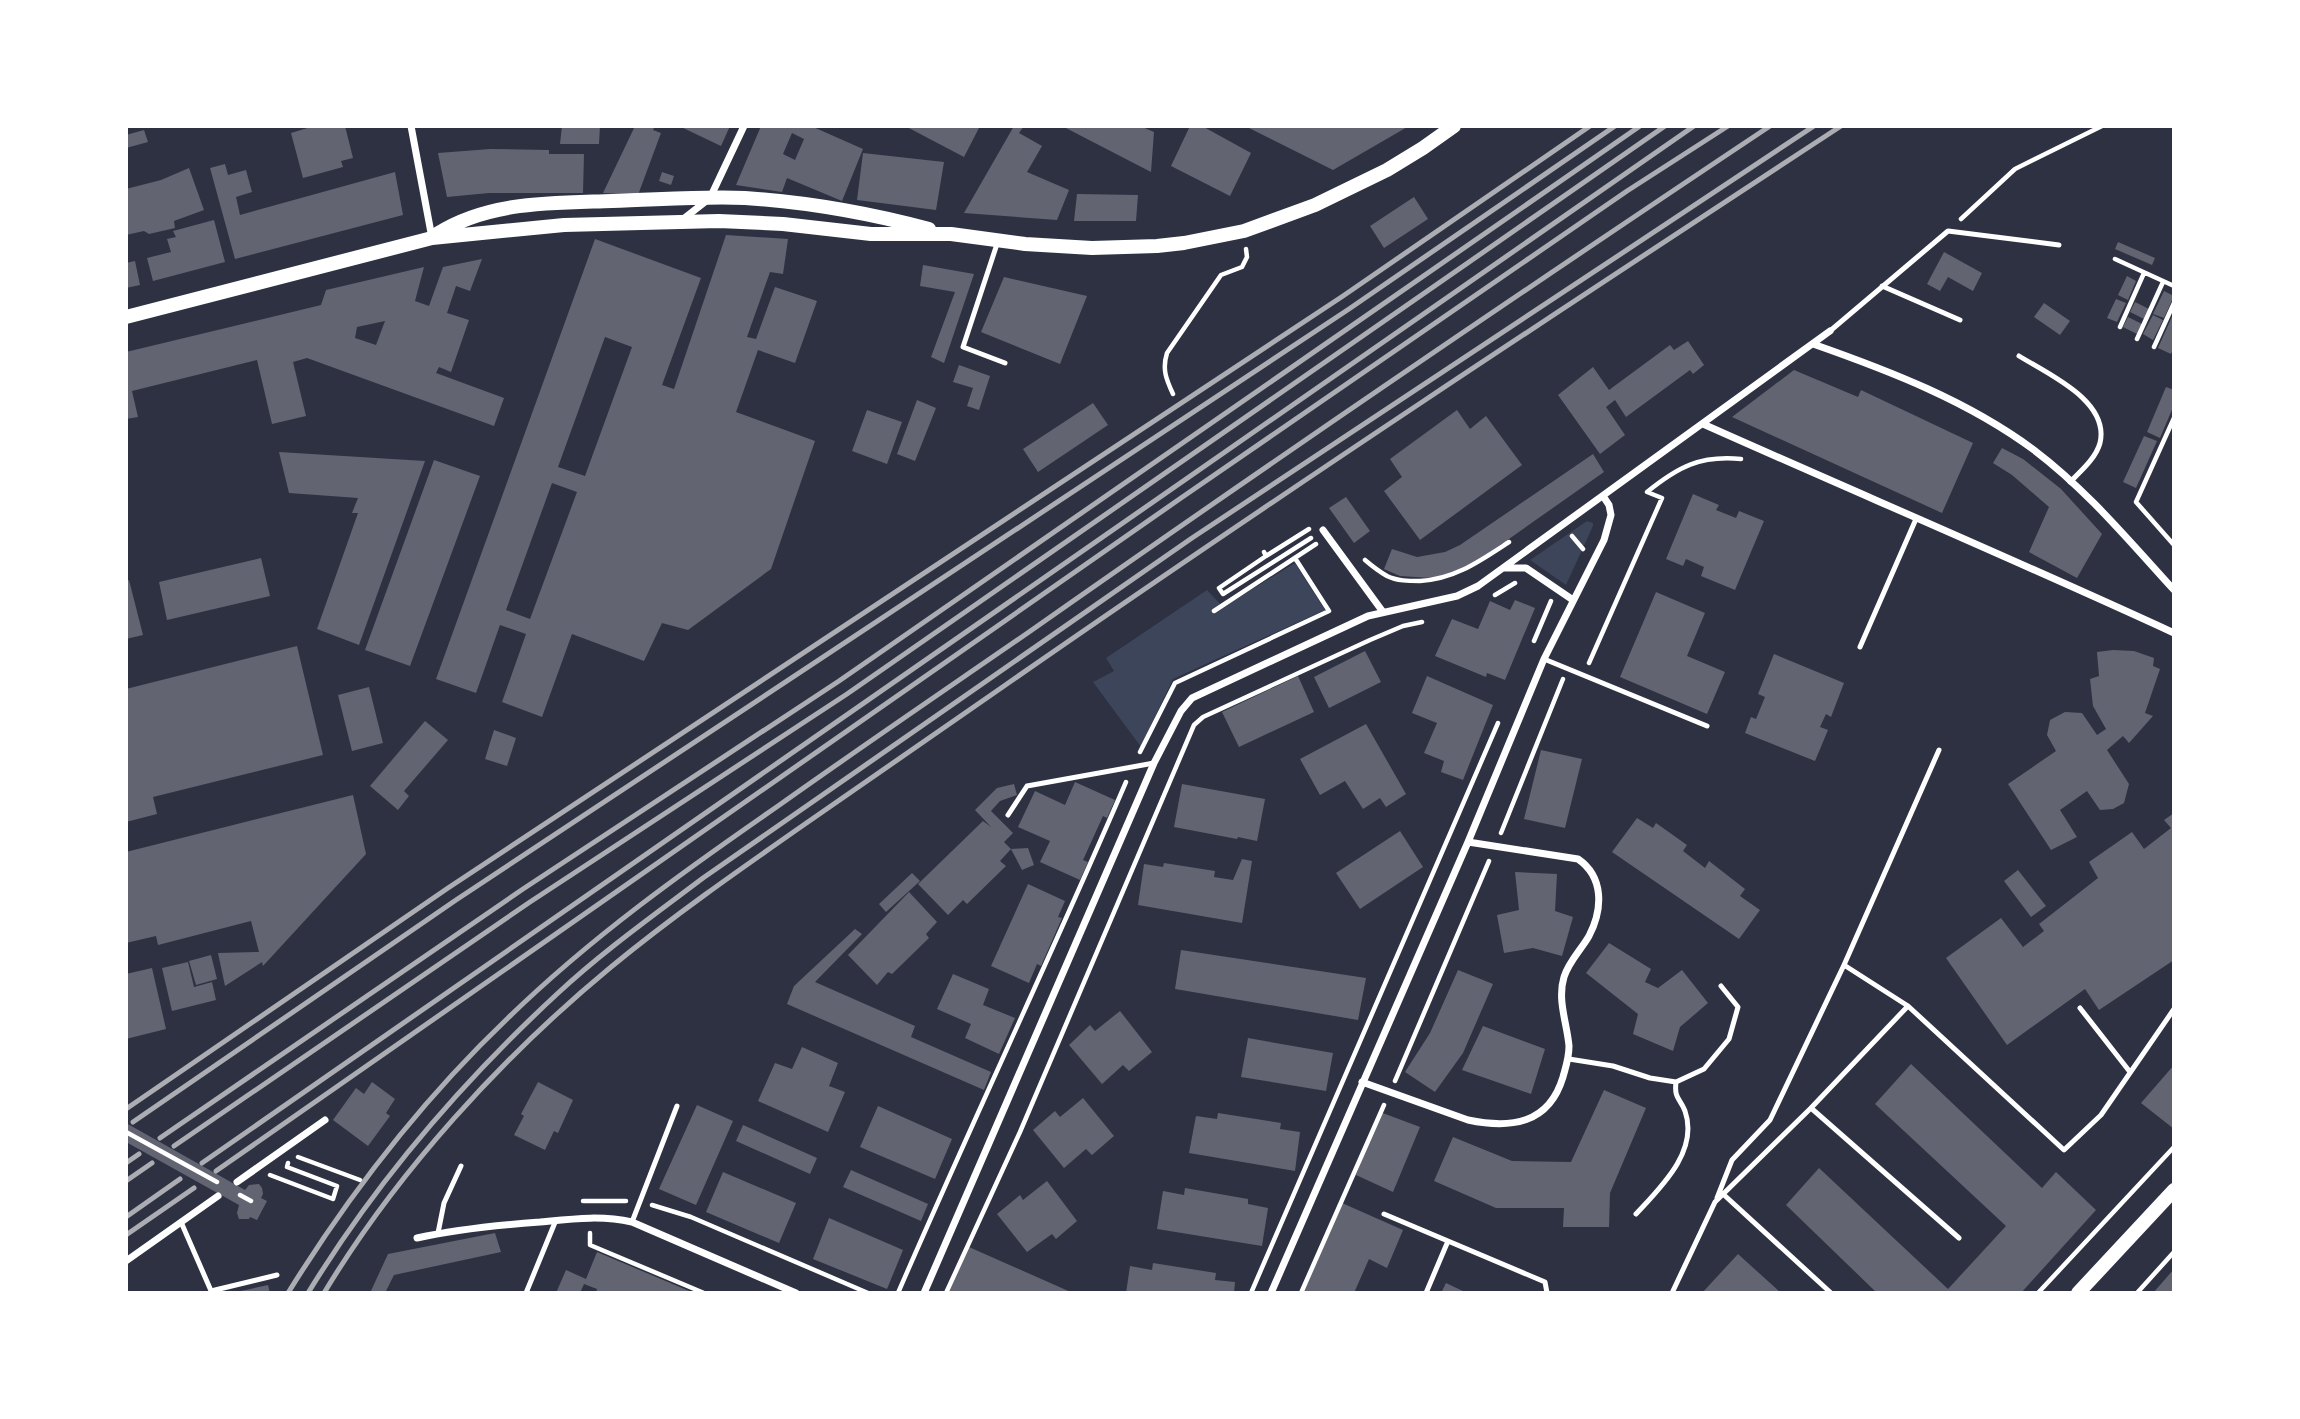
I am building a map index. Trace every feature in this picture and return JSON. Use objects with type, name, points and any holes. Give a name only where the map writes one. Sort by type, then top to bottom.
[{"type":"main road","points":[[432,237],[473,215],[532,203],[745,198],[874,214],[951,234],[998,241],[1092,248],[1184,243],[1244,231],[1315,205],[1355,187],[1423,148],[1454,126]]},
{"type":"main road","points":[[126,317],[432,237],[564,225],[681,220],[783,224],[871,234],[951,234]]},
{"type":"main road","points":[[2078,1293],[2174,1190]]},
{"type":"street","points":[[411,126],[432,237]]},
{"type":"street","points":[[681,220],[710,198],[744,126]]},
{"type":"street","points":[[924,1293],[1154,763],[1181,711],[1192,698],[1354,622],[1383,612],[1457,596],[1478,586],[1830,331]]},
{"type":"street","points":[[1813,344],[1943,395],[2011,434],[2036,452],[2100,509],[2174,590]]},
{"type":"street","points":[[1703,424],[1916,519],[1996,551],[2174,633]]},
{"type":"street","points":[[1271,1293],[1468,842],[1544,659],[1596,557],[1610,523],[1611,511],[1603,496]]},
{"type":"street","points":[[1323,530],[1383,612]]},
{"type":"street","points":[[1504,568],[1525,568],[1573,600]]},
{"type":"street","points":[[1362,1082],[1486,1124],[1528,1120],[1544,1111],[1560,1087],[1569,1059],[1567,1033],[1562,1015],[1563,980],[1569,965],[1590,933],[1600,898],[1598,883],[1591,871],[1578,859],[1468,842]]},
{"type":"street","points":[[237,1182],[325,1120]]},
{"type":"street","points":[[126,1261],[218,1196]]},
{"type":"street","points":[[417,1238],[438,1233],[606,1217],[632,1222],[796,1293]]},
{"type":"lane","points":[[1830,331],[1948,231],[2059,245]]},
{"type":"lane","points":[[998,241],[963,347],[1004,363]]},
{"type":"lane","points":[[1882,286],[1960,320]]},
{"type":"lane","points":[[2019,356],[2081,395],[2093,408],[2101,426],[2100,443],[2092,458],[2070,482]]},
{"type":"lane","points":[[1860,647],[1916,519]]},
{"type":"lane","points":[[1544,659],[1707,726]]},
{"type":"lane","points":[[1672,1293],[1732,1160],[1770,1120],[1844,965],[1939,750]]},
{"type":"lane","points":[[1008,815],[1027,786],[1154,763]]},
{"type":"lane","points":[[1844,965],[1908,1006],[2064,1150],[2101,1115],[2174,1009]]},
{"type":"lane","points":[[1569,1059],[1612,1066],[1650,1079],[1676,1082],[1704,1069],[1729,1040],[1738,1007],[1721,986]]},
{"type":"lane","points":[[1715,1202],[1811,1108],[1908,1006]]},
{"type":"lane","points":[[2080,1008],[2130,1072]]},
{"type":"lane","points":[[1636,1214],[1676,1166],[1689,1140],[1685,1111],[1675,1094],[1676,1082]]},
{"type":"lane","points":[[632,1222],[677,1106]]},
{"type":"lane","points":[[1811,1108],[1959,1238]]},
{"type":"lane","points":[[438,1233],[444,1203],[461,1166]]},
{"type":"lane","points":[[1723,1194],[1830,1293]]},
{"type":"lane","points":[[1384,1214],[1545,1282],[1547,1293]]},
{"type":"lane","points":[[526,1293],[556,1220]]},
{"type":"lane","points":[[181,1222],[211,1292],[277,1275]]},
{"type":"lane","points":[[1426,1293],[1448,1241]]},
{"type":"path","points":[[1948,231],[2015,169],[2102,126]]},
{"type":"path","points":[[1172,394],[1165,376],[1167,354],[1221,275],[1242,267],[1247,257],[1244,231]]},
{"type":"path","points":[[2115,259],[2174,286]]},
{"type":"path","points":[[2120,327],[2144,273]]},
{"type":"path","points":[[2137,338],[2163,282]]},
{"type":"path","points":[[2154,347],[2174,303]]},
{"type":"path","points":[[2174,418],[2136,502],[2174,545]]},
{"type":"path","points":[[1301,1293],[1495,847],[1564,677],[1582,679],[1662,498],[1647,492],[1669,474],[1692,462],[1739,458],[1748,461]]},
{"type":"path","points":[[1323,530],[1223,594],[1219,587],[1265,554],[1323,530]]},
{"type":"path","points":[[1214,611],[1295,558],[1323,530]]},
{"type":"path","points":[[1570,533],[1583,549]]},
{"type":"path","points":[[1362,558],[1389,578],[1408,581],[1444,578],[1466,570],[1513,539]]},
{"type":"path","points":[[898,1293],[1133,766],[1175,683],[1329,611],[1295,558]]},
{"type":"path","points":[[1492,596],[1518,581]]},
{"type":"path","points":[[1530,650],[1551,599]]},
{"type":"path","points":[[946,1293],[1020,1132],[1194,725],[1203,717],[1370,640],[1403,626],[1425,621]]},
{"type":"path","points":[[1251,1293],[1502,714]]},
{"type":"path","points":[[126,1132],[228,1188]]},
{"type":"path","points":[[2038,1293],[2174,1147]]},
{"type":"path","points":[[255,1170],[332,1199],[337,1186],[287,1167],[291,1155],[360,1180]]},
{"type":"path","points":[[239,1195],[251,1201]]},
{"type":"path","points":[[589,1200],[640,1201],[691,1217],[868,1293]]},
{"type":"path","points":[[590,1218],[590,1245],[704,1293]]},
{"type":"path","points":[[2137,1293],[2174,1252]]},
{"type":"shaded area","points":[[1587,521],[1593,523],[1593,526],[1566,585],[1530,560]]},
{"type":"shaded area","points":[[1295,563],[1325,610],[1173,679],[1141,747],[1093,682],[1114,671],[1106,658],[1207,590],[1223,607]]},
{"type":"building","points":[[314,126],[345,126],[353,158],[341,161],[343,167],[303,178],[291,133]]},
{"type":"building","points":[[562,126],[600,126],[599,144],[560,144]]},
{"type":"building","points":[[635,126],[655,126],[653,130],[661,133],[638,195],[603,193]]},
{"type":"building","points":[[679,126],[730,126],[721,146]]},
{"type":"building","points":[[761,126],[811,126],[863,149],[842,201],[787,178],[782,192],[736,185]],"holes":[[[792,133],[804,139],[795,160],[783,154]]]},
{"type":"building","points":[[905,126],[980,126],[964,157]]},
{"type":"building","points":[[1014,126],[1024,126],[1019,133],[1042,146],[1027,172],[1069,190],[1057,220],[964,213]]},
{"type":"building","points":[[1062,126],[1140,126],[1154,132],[1151,172]]},
{"type":"building","points":[[1190,126],[1202,126],[1251,153],[1230,196],[1171,166]]},
{"type":"building","points":[[1245,126],[1409,126],[1333,170]]},
{"type":"building","points":[[144,130],[148,142],[126,148],[126,135]]},
{"type":"building","points":[[490,149],[549,150],[549,154],[584,154],[583,193],[489,193],[447,197],[438,153]]},
{"type":"building","points":[[863,153],[944,162],[936,210],[857,200]]},
{"type":"building","points":[[225,164],[228,175],[246,170],[252,192],[236,197],[240,215],[395,172],[403,215],[235,259],[210,168]]},
{"type":"building","points":[[189,168],[204,210],[174,221],[175,228],[149,234],[144,231],[126,235],[126,189],[161,180]]},
{"type":"building","points":[[662,172],[674,176],[671,185],[659,181]]},
{"type":"building","points":[[1077,194],[1138,195],[1136,221],[1074,221]]},
{"type":"building","points":[[1414,197],[1428,219],[1384,248],[1370,226]]},
{"type":"building","points":[[214,220],[225,262],[153,281],[147,258],[171,252],[167,239],[176,237],[173,231]]},
{"type":"building","points":[[726,235],[788,239],[783,274],[770,272],[747,337],[756,339],[775,287],[817,301],[795,363],[758,350],[736,412],[815,441],[771,569],[688,630],[662,623],[644,661],[572,634],[542,717],[502,702],[526,634],[500,625],[476,693],[436,679],[595,239],[701,278],[662,385],[674,389]],"holes":[[[605,337],[632,347],[585,476],[558,467]],[[552,483],[577,492],[530,619],[506,610]]]},
{"type":"building","points":[[2118,242],[2155,258],[2152,265],[2115,249]]},
{"type":"building","points":[[1944,252],[1982,273],[1973,291],[1948,277],[1940,291],[1927,284]]},
{"type":"building","points":[[482,259],[470,291],[456,286],[447,313],[469,320],[451,372],[439,367],[436,373],[504,398],[494,426],[307,358],[293,362],[306,416],[272,424],[257,360],[132,391],[138,417],[126,419],[126,352],[321,305],[326,290],[424,267],[415,301],[429,306],[443,267]],"holes":[[[385,321],[376,345],[355,338],[357,327]]]},
{"type":"building","points":[[135,261],[140,285],[126,288],[126,263]]},
{"type":"building","points":[[923,265],[974,274],[944,363],[931,357],[955,292],[920,286]]},
{"type":"building","points":[[2127,276],[2136,281],[2128,300],[2118,295]]},
{"type":"building","points":[[1004,277],[1087,296],[1060,364],[981,332]]},
{"type":"building","points":[[2164,291],[2174,296],[2164,318],[2153,314]]},
{"type":"building","points":[[2116,299],[2126,303],[2117,322],[2107,318]]},
{"type":"building","points":[[2135,302],[2149,309],[2144,319],[2130,312]]},
{"type":"building","points":[[2044,303],[2070,321],[2060,335],[2034,317]]},
{"type":"building","points":[[2174,312],[2174,347],[2171,354],[2158,348]]},
{"type":"building","points":[[2153,315],[2163,320],[2153,340],[2143,334]]},
{"type":"building","points":[[2128,317],[2142,324],[2137,334],[2123,327]]},
{"type":"building","points":[[1688,341],[1704,365],[1693,374],[1690,370],[1626,417],[1615,400],[1606,407],[1625,435],[1600,454],[1558,395],[1593,367],[1609,390],[1670,345],[1674,350]]},
{"type":"building","points":[[959,365],[990,376],[979,410],[967,406],[973,388],[953,382]]},
{"type":"building","points":[[1794,370],[1858,397],[1861,390],[1973,443],[1942,513],[1732,417]]},
{"type":"building","points":[[2166,387],[2174,390],[2174,405],[2160,438],[2147,432]]},
{"type":"building","points":[[917,400],[936,408],[915,461],[897,454]]},
{"type":"building","points":[[1093,403],[1108,425],[1038,472],[1023,449]]},
{"type":"building","points":[[867,410],[902,422],[887,464],[852,451]]},
{"type":"building","points":[[1457,410],[1470,429],[1486,416],[1522,465],[1420,540],[1384,491],[1402,477],[1390,459]]},
{"type":"building","points":[[2144,436],[2157,441],[2136,488],[2123,482]]},
{"type":"building","points":[[2002,448],[2023,459],[2061,489],[2102,534],[2077,578],[2029,552],[2049,507],[2012,475],[1993,463]]},
{"type":"building","points":[[279,452],[425,461],[359,645],[317,629],[358,513],[352,513],[358,498],[289,493]]},
{"type":"building","points":[[1593,454],[1604,472],[1479,560],[1446,575],[1431,578],[1400,576],[1384,569],[1392,549],[1417,557],[1445,552],[1460,545]]},
{"type":"building","points":[[434,460],[480,476],[410,666],[365,650]]},
{"type":"building","points":[[1693,494],[1719,505],[1716,510],[1736,518],[1739,511],[1764,521],[1735,590],[1701,576],[1704,567],[1686,559],[1683,566],[1666,559]]},
{"type":"building","points":[[1346,497],[1370,531],[1354,543],[1329,508]]},
{"type":"building","points":[[261,558],[270,596],[167,620],[159,582]]},
{"type":"building","points":[[129,580],[143,635],[126,639],[126,581]]},
{"type":"building","points":[[1656,592],[1705,613],[1687,656],[1725,672],[1707,714],[1620,677]]},
{"type":"building","points":[[1515,600],[1535,608],[1505,680],[1487,673],[1486,677],[1435,656],[1452,619],[1478,629],[1490,601],[1510,610]]},
{"type":"building","points":[[297,646],[323,755],[153,797],[157,814],[126,822],[126,689]]},
{"type":"building","points":[[1365,651],[1381,682],[1329,708],[1314,677]]},
{"type":"building","points":[[2134,651],[2154,658],[2153,666],[2160,669],[2145,713],[2153,716],[2129,743],[2123,736],[2107,750],[2129,784],[2124,803],[2113,809],[2100,810],[2087,791],[2060,810],[2077,837],[2051,850],[2008,784],[2056,751],[2047,735],[2050,720],[2065,712],[2082,713],[2097,735],[2106,729],[2093,706],[2090,679],[2099,676],[2097,652]]},
{"type":"building","points":[[1774,654],[1844,683],[1831,717],[1826,714],[1820,727],[1828,730],[1815,761],[1745,733],[1751,717],[1756,719],[1765,697],[1758,694]]},
{"type":"building","points":[[1298,676],[1314,712],[1239,747],[1222,712]]},
{"type":"building","points":[[1427,676],[1493,705],[1463,780],[1441,772],[1444,761],[1424,753],[1437,723],[1412,713]]},
{"type":"building","points":[[369,687],[383,743],[352,751],[338,695]]},
{"type":"building","points":[[425,721],[448,740],[404,791],[409,796],[398,810],[370,786]]},
{"type":"building","points":[[1366,724],[1406,794],[1386,807],[1380,798],[1363,809],[1345,781],[1320,795],[1300,759]]},
{"type":"building","points":[[494,730],[516,738],[507,766],[485,759]]},
{"type":"building","points":[[1541,750],[1582,759],[1565,828],[1524,819]]},
{"type":"building","points":[[1075,782],[1115,800],[1107,818],[1103,816],[1083,860],[1088,862],[1080,880],[1040,862],[1050,841],[1018,827],[1035,791],[1065,805]]},
{"type":"building","points":[[1014,784],[1017,795],[1000,801],[991,811],[1013,833],[1004,842],[1011,849],[1000,861],[1006,866],[967,904],[963,900],[948,915],[918,884],[983,821],[991,827],[975,810],[997,788]]},
{"type":"building","points":[[1182,784],[1265,799],[1257,841],[1174,827]]},
{"type":"building","points":[[353,795],[366,854],[263,966],[262,962],[225,986],[218,953],[259,952],[251,921],[158,945],[156,936],[126,943],[126,852]]},
{"type":"building","points":[[2174,813],[2174,960],[2099,1010],[2085,989],[2007,1045],[1946,958],[2001,918],[2023,947],[2044,931],[2039,924],[2098,878],[2089,862],[2132,832],[2144,849],[2171,828],[2164,820]]},
{"type":"building","points":[[1637,818],[1653,828],[1656,823],[1687,845],[1683,851],[1705,868],[1709,861],[1745,889],[1740,896],[1760,910],[1739,939],[1612,852]]},
{"type":"building","points":[[1400,831],[1423,867],[1360,909],[1336,873]]},
{"type":"building","points":[[1028,848],[1034,865],[1022,870],[1011,849]]},
{"type":"building","points":[[1242,859],[1252,861],[1242,923],[1138,905],[1144,864],[1163,867],[1164,863],[1215,871],[1214,877],[1233,880]]},
{"type":"building","points":[[2018,870],[2046,906],[2031,917],[2004,881]]},
{"type":"building","points":[[1515,872],[1557,874],[1555,911],[1573,917],[1562,956],[1533,948],[1504,953],[1497,915],[1519,910]]},
{"type":"building","points":[[912,873],[920,881],[886,912],[879,904]]},
{"type":"building","points":[[1028,884],[1065,901],[1058,917],[1062,918],[1041,966],[1037,964],[1029,983],[991,966]]},
{"type":"building","points":[[909,892],[937,922],[926,934],[929,938],[892,974],[888,972],[877,985],[848,955]]},
{"type":"building","points":[[855,929],[862,934],[815,982],[915,1026],[911,1037],[991,1072],[984,1090],[787,1004],[794,986]]},
{"type":"building","points":[[1609,943],[1651,969],[1645,982],[1658,988],[1682,970],[1708,1003],[1680,1027],[1673,1051],[1633,1034],[1638,1014],[1586,973]]},
{"type":"building","points":[[1181,950],[1366,978],[1358,1020],[1175,989]]},
{"type":"building","points":[[211,955],[217,979],[196,985],[189,961]]},
{"type":"building","points":[[188,962],[194,987],[212,982],[216,1000],[172,1011],[162,968]]},
{"type":"building","points":[[152,968],[166,1029],[126,1039],[126,974]]},
{"type":"building","points":[[1458,970],[1493,984],[1463,1053],[1435,1092],[1405,1072],[1430,1033]]},
{"type":"building","points":[[953,974],[989,989],[983,1005],[1015,1018],[999,1054],[965,1038],[971,1024],[937,1009]]},
{"type":"building","points":[[1120,1011],[1152,1052],[1129,1071],[1123,1065],[1102,1084],[1069,1045],[1090,1025],[1095,1031]]},
{"type":"building","points":[[1483,1026],[1545,1049],[1531,1094],[1462,1070]]},
{"type":"building","points":[[1248,1038],[1333,1053],[1326,1091],[1241,1077]]},
{"type":"building","points":[[802,1047],[838,1063],[829,1086],[845,1092],[828,1132],[758,1101],[775,1063],[792,1069]]},
{"type":"building","points":[[1911,1064],[2042,1188],[2056,1172],[2096,1210],[2021,1293],[1877,1293],[1786,1205],[1819,1168],[1948,1289],[2006,1226],[1875,1104]]},
{"type":"building","points":[[2174,1065],[2174,1129],[2141,1103]]},
{"type":"building","points":[[372,1082],[395,1099],[386,1113],[390,1116],[368,1146],[333,1120],[356,1088],[364,1094]]},
{"type":"building","points":[[538,1082],[573,1100],[558,1133],[554,1131],[545,1150],[514,1135],[524,1116],[521,1114]]},
{"type":"building","points":[[1604,1090],[1646,1108],[1610,1193],[1609,1227],[1563,1227],[1564,1208],[1496,1208],[1434,1181],[1453,1137],[1512,1161],[1571,1162]]},
{"type":"building","points":[[1083,1098],[1114,1136],[1092,1155],[1086,1149],[1064,1168],[1033,1130],[1055,1111],[1060,1117]]},
{"type":"building","points":[[697,1105],[733,1121],[696,1205],[659,1189]]},
{"type":"building","points":[[878,1106],[952,1139],[935,1179],[860,1147]]},
{"type":"building","points":[[1380,1112],[1420,1127],[1393,1192],[1356,1175]]},
{"type":"building","points":[[1218,1113],[1281,1123],[1280,1129],[1300,1132],[1295,1171],[1189,1153],[1196,1116],[1217,1119]]},
{"type":"building","points":[[126,1123],[245,1190],[249,1185],[259,1184],[263,1194],[261,1198],[267,1201],[257,1220],[250,1217],[239,1219],[239,1205],[126,1142]]},
{"type":"building","points":[[743,1125],[817,1158],[810,1174],[736,1141]]},
{"type":"building","points":[[851,1170],[928,1204],[921,1221],[843,1187]]},
{"type":"building","points":[[723,1172],[796,1203],[779,1243],[706,1212]]},
{"type":"building","points":[[1047,1181],[1077,1221],[1056,1239],[1052,1234],[1027,1252],[997,1214],[1020,1195],[1023,1200]]},
{"type":"building","points":[[1185,1188],[1248,1199],[1248,1204],[1268,1208],[1262,1246],[1157,1229],[1163,1191],[1184,1195]]},
{"type":"building","points":[[1342,1203],[1403,1230],[1387,1268],[1369,1259],[1354,1293],[1303,1293]]},
{"type":"building","points":[[829,1218],[903,1250],[887,1289],[813,1259]]},
{"type":"building","points":[[495,1233],[501,1252],[394,1275],[385,1293],[370,1293],[388,1254]]},
{"type":"building","points":[[969,1247],[1073,1293],[948,1293]]},
{"type":"building","points":[[597,1252],[694,1293],[596,1293],[597,1289],[584,1284],[580,1293],[556,1293],[566,1270],[586,1279]]},
{"type":"building","points":[[1738,1254],[1781,1293],[1702,1293]]},
{"type":"building","points":[[1153,1263],[1216,1273],[1215,1280],[1235,1282],[1234,1293],[1126,1293],[1130,1266],[1152,1270]]},
{"type":"building","points":[[2174,1269],[2174,1293],[2153,1293]]},
{"type":"building","points":[[1446,1283],[1467,1293],[1441,1293]]},
{"type":"building","points":[[268,1285],[270,1293],[236,1293],[236,1292]]},
{"type":"railway","points":[[126,1109],[448,888],[1343,296],[1590,126]]},
{"type":"railway","points":[[133,1122],[456,900],[1349,309],[1615,126]]},
{"type":"railway","points":[[160,1138],[523,889],[839,681],[1640,126]]},
{"type":"railway","points":[[174,1146],[530,902],[847,694],[1665,126]]},
{"type":"railway","points":[[202,1163],[1694,126]]},
{"type":"railway","points":[[216,1171],[1181,498],[1627,191],[1728,126]]},
{"type":"railway","points":[[288,1293],[362,1183],[446,1081],[539,989],[605,933],[743,830],[1213,504],[1770,126]]},
{"type":"railway","points":[[308,1293],[391,1173],[454,1098],[557,994],[628,934],[703,878],[1192,538],[1814,126]]},
{"type":"railway","points":[[324,1293],[384,1204],[454,1118],[530,1039],[570,1002],[658,930],[780,841],[1212,543],[1841,126]]},
{"type":"railway","points":[[126,1163],[139,1154]]},
{"type":"railway","points":[[126,1181],[152,1163]]},
{"type":"railway","points":[[126,1217],[180,1179]]},
{"type":"railway","points":[[126,1235],[194,1188]]}]
